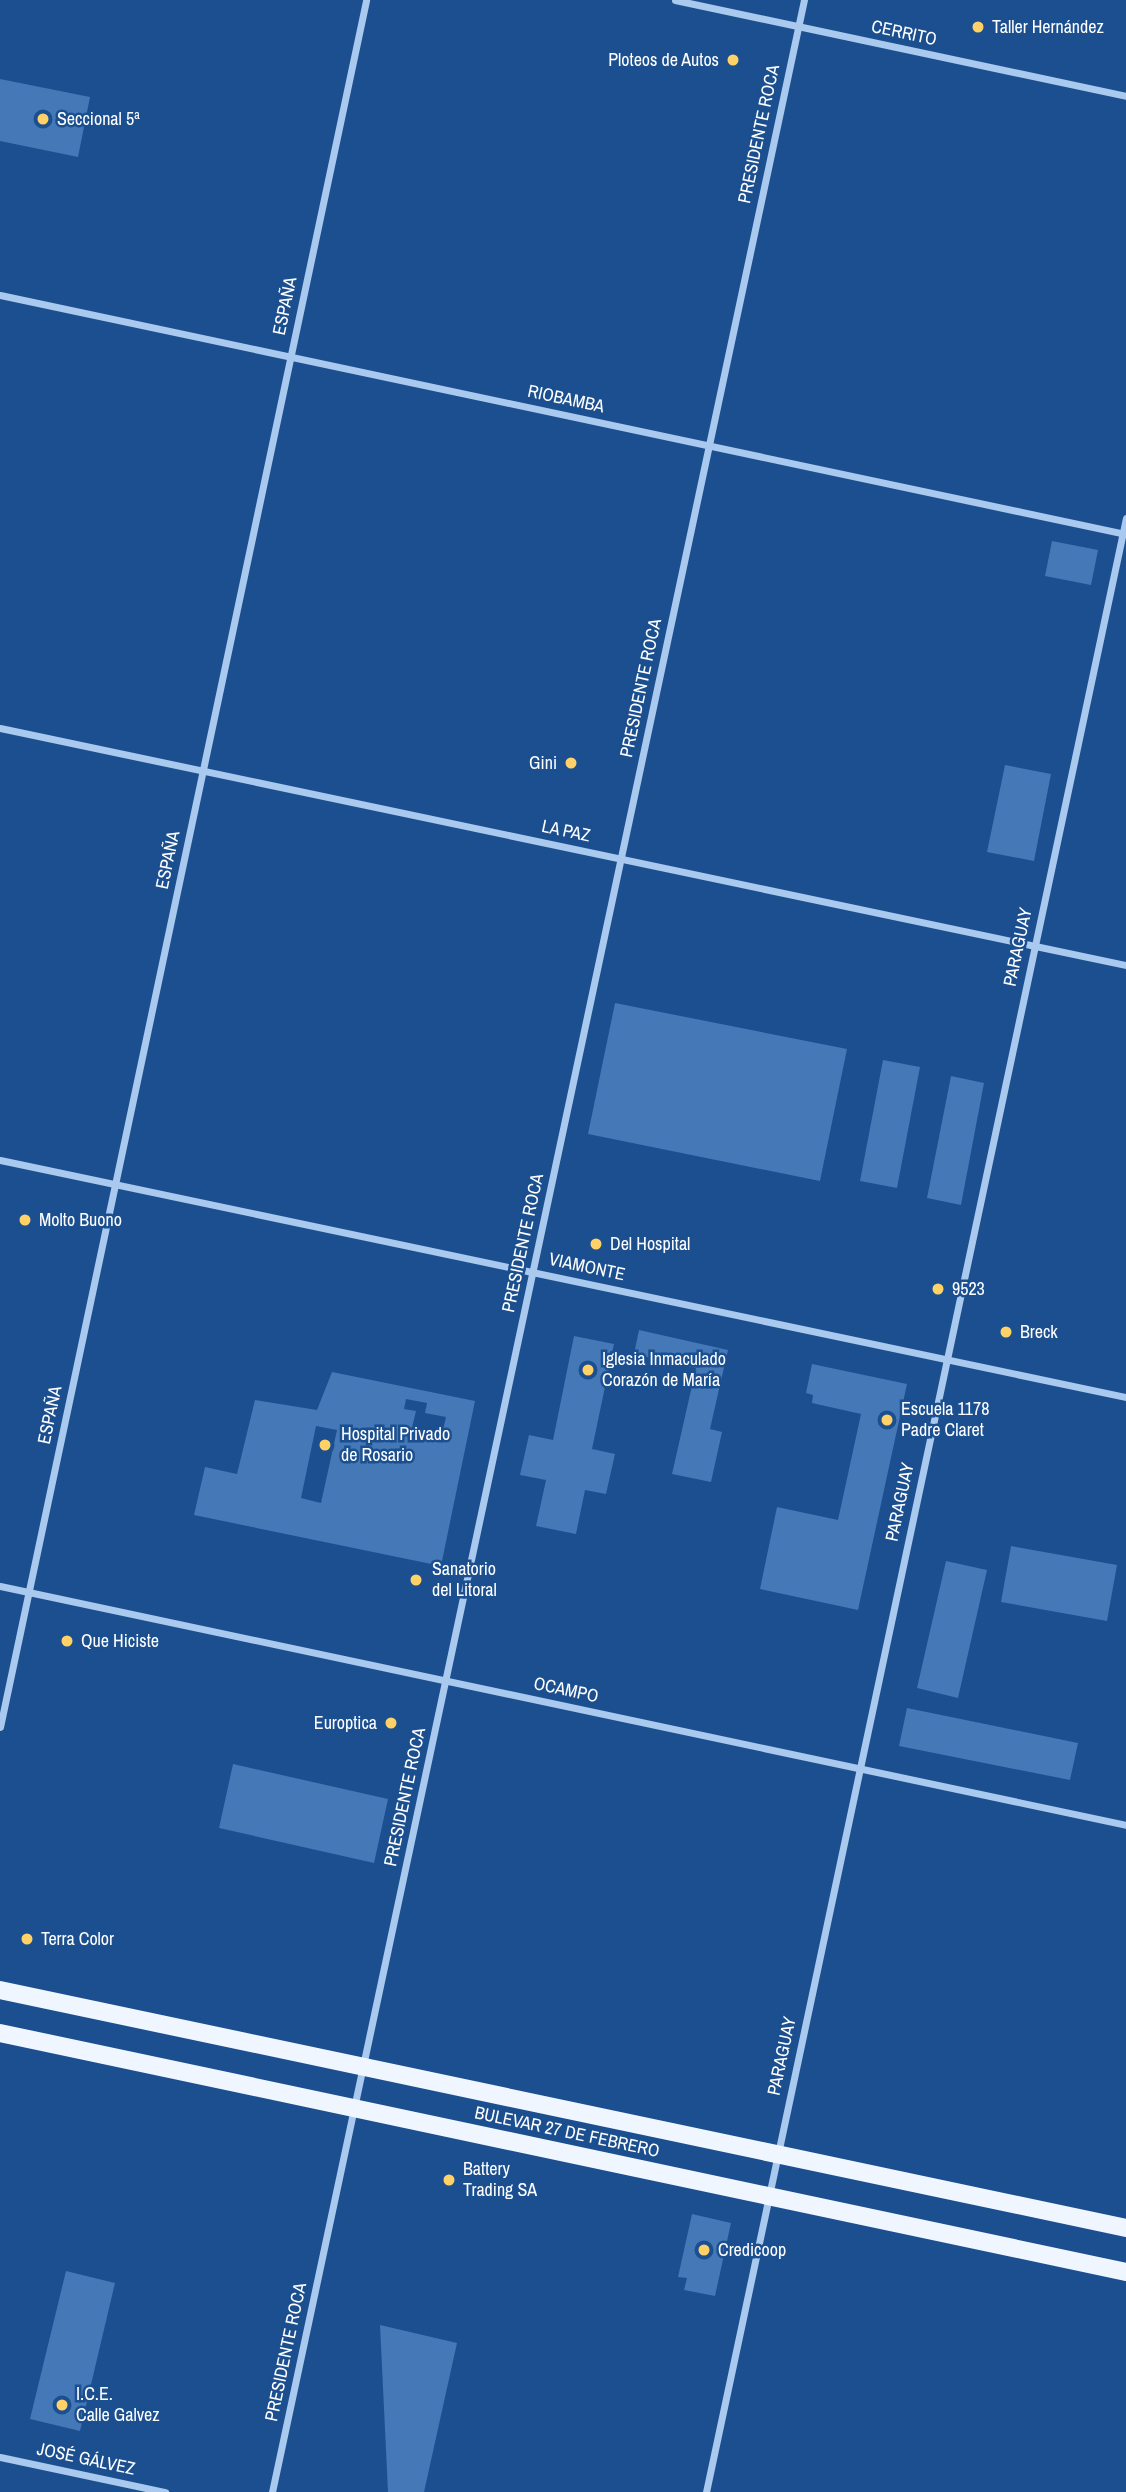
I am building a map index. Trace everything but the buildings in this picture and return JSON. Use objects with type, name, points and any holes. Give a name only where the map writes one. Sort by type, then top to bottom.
[{"type":"main road","name":"BULEVAR 27 DE FEBRERO","points":[[0,1990],[1126,2228]]},
{"type":"main road","name":"BULEVAR 27 DE FEBRERO","points":[[0,2033],[1126,2272]]},
{"type":"street","name":"ESPAÑA","points":[[0,1727],[366,0]]},
{"type":"street","name":"CERRITO","points":[[675,0],[1126,96]]},
{"type":"street","name":"PRESIDENTE ROCA","points":[[272,2492],[804,0]]},
{"type":"street","name":"RIOBAMBA","points":[[0,295],[1124,534]]},
{"type":"street","name":"PARAGUAY","points":[[706,2492],[1126,518]]},
{"type":"street","name":"LA PAZ","points":[[0,728],[1126,965]]},
{"type":"street","name":"VIAMONTE","points":[[0,1160],[1126,1397]]},
{"type":"street","name":"OCAMPO","points":[[0,1586],[1126,1825]]},
{"type":"street","name":"JOSÉ GÁLVEZ","points":[[0,2457],[165,2492]]},
{"type":"place","name":"Taller Hernández","points":[[978,27]]},
{"type":"place","name":"Ploteos de Autos","points":[[733,60]]},
{"type":"place","name":"Seccional 5ª","points":[[43,119]]},
{"type":"place","name":"Gini","points":[[571,763]]},
{"type":"place","name":"Molto Buono","points":[[25,1220]]},
{"type":"place","name":"Del Hospital","points":[[596,1244]]},
{"type":"place","name":"9523","points":[[938,1289]]},
{"type":"place","name":"Breck","points":[[1006,1332]]},
{"type":"place","name":"Iglesia Inmaculado Corazón de María","points":[[588,1370]]},
{"type":"place","name":"Escuela 1178 Padre Claret","points":[[887,1420]]},
{"type":"place","name":"Hospital Privado de Rosario","points":[[325,1445]]},
{"type":"place","name":"Sanatorio del Litoral","points":[[416,1580]]},
{"type":"place","name":"Que Hiciste","points":[[67,1641]]},
{"type":"place","name":"Europtica","points":[[391,1723]]},
{"type":"place","name":"Terra Color","points":[[27,1939]]},
{"type":"place","name":"Battery Trading SA","points":[[449,2180]]},
{"type":"place","name":"Credicoop","points":[[704,2250]]},
{"type":"place","name":"I.C.E. Calle Galvez","points":[[62,2405]]}]
